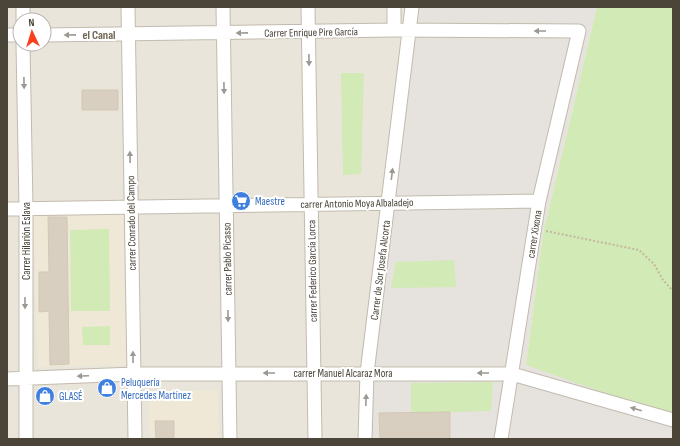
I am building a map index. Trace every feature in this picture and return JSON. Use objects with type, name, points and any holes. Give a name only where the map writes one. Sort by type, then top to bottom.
[{"type":"street","name":"carrer Conrado del Campo","points":[[128,7],[135,439]]},
{"type":"street","name":"carrer Pablo Picasso","points":[[222,7],[230,439]]},
{"type":"street","name":"carrer Federico García Lorca","points":[[308,7],[315,439]]},
{"type":"street","points":[[394,7],[394,30]]},
{"type":"street","name":"Carrer de Sor Josefa Alcorta","points":[[365,439],[367,373],[412,7]]},
{"type":"street","name":"Carrer Enrique Pire García","points":[[52,35],[223,34],[394,30],[579,31]]},
{"type":"street","name":"carrer Xixona","points":[[501,439],[539,201],[579,31]]},
{"type":"street","name":"Carrer Hilarión Eslava","points":[[23,52],[26,208],[26,439]]},
{"type":"street","name":"carrer Antonio Moya Albaladejo","points":[[7,209],[539,201]]},
{"type":"street","name":"carrer Manuel Alcaraz Mora","points":[[7,379],[134,374],[512,374],[673,420]]},
{"type":"path","points":[[535,229],[639,250],[654,264],[663,280],[673,291]]},
{"type":"shaded area","points":[[7,7],[417,7],[366,439],[7,439]]},
{"type":"shaded area","points":[[417,7],[597,7],[543,234],[526,365],[673,409],[673,439],[366,439]]},
{"type":"shaded area","points":[[33,213],[123,213],[127,365],[38,367]]},
{"type":"shaded area","points":[[218,390],[219,439],[150,439],[149,391]]},
{"type":"green space","points":[[597,7],[673,7],[673,417],[526,365],[543,234]]},
{"type":"green space","points":[[341,73],[364,73],[361,174],[343,175]]},
{"type":"green space","points":[[109,229],[110,311],[71,311],[70,230]]},
{"type":"green space","points":[[454,260],[456,287],[391,288],[396,262]]},
{"type":"green space","points":[[110,326],[110,345],[83,345],[82,327]]},
{"type":"green space","points":[[493,382],[491,411],[411,413],[411,383]]},
{"type":"building","points":[[82,90],[118,90],[118,110],[82,110]]},
{"type":"building","points":[[48,217],[67,217],[69,364],[50,365],[49,311],[39,312],[39,272],[49,272]]},
{"type":"building","points":[[450,412],[450,439],[380,439],[379,413]]},
{"type":"building","points":[[155,421],[174,421],[174,439],[156,439]]},
{"type":"place","name":"Maestre","points":[[241,201]]},
{"type":"place","name":"Peluquería Mercedes Martínez","points":[[107,388]]},
{"type":"place","name":"GLASÉ","points":[[45,396]]},
{"type":"district","name":"el Canal","points":[[99,35]]}]
